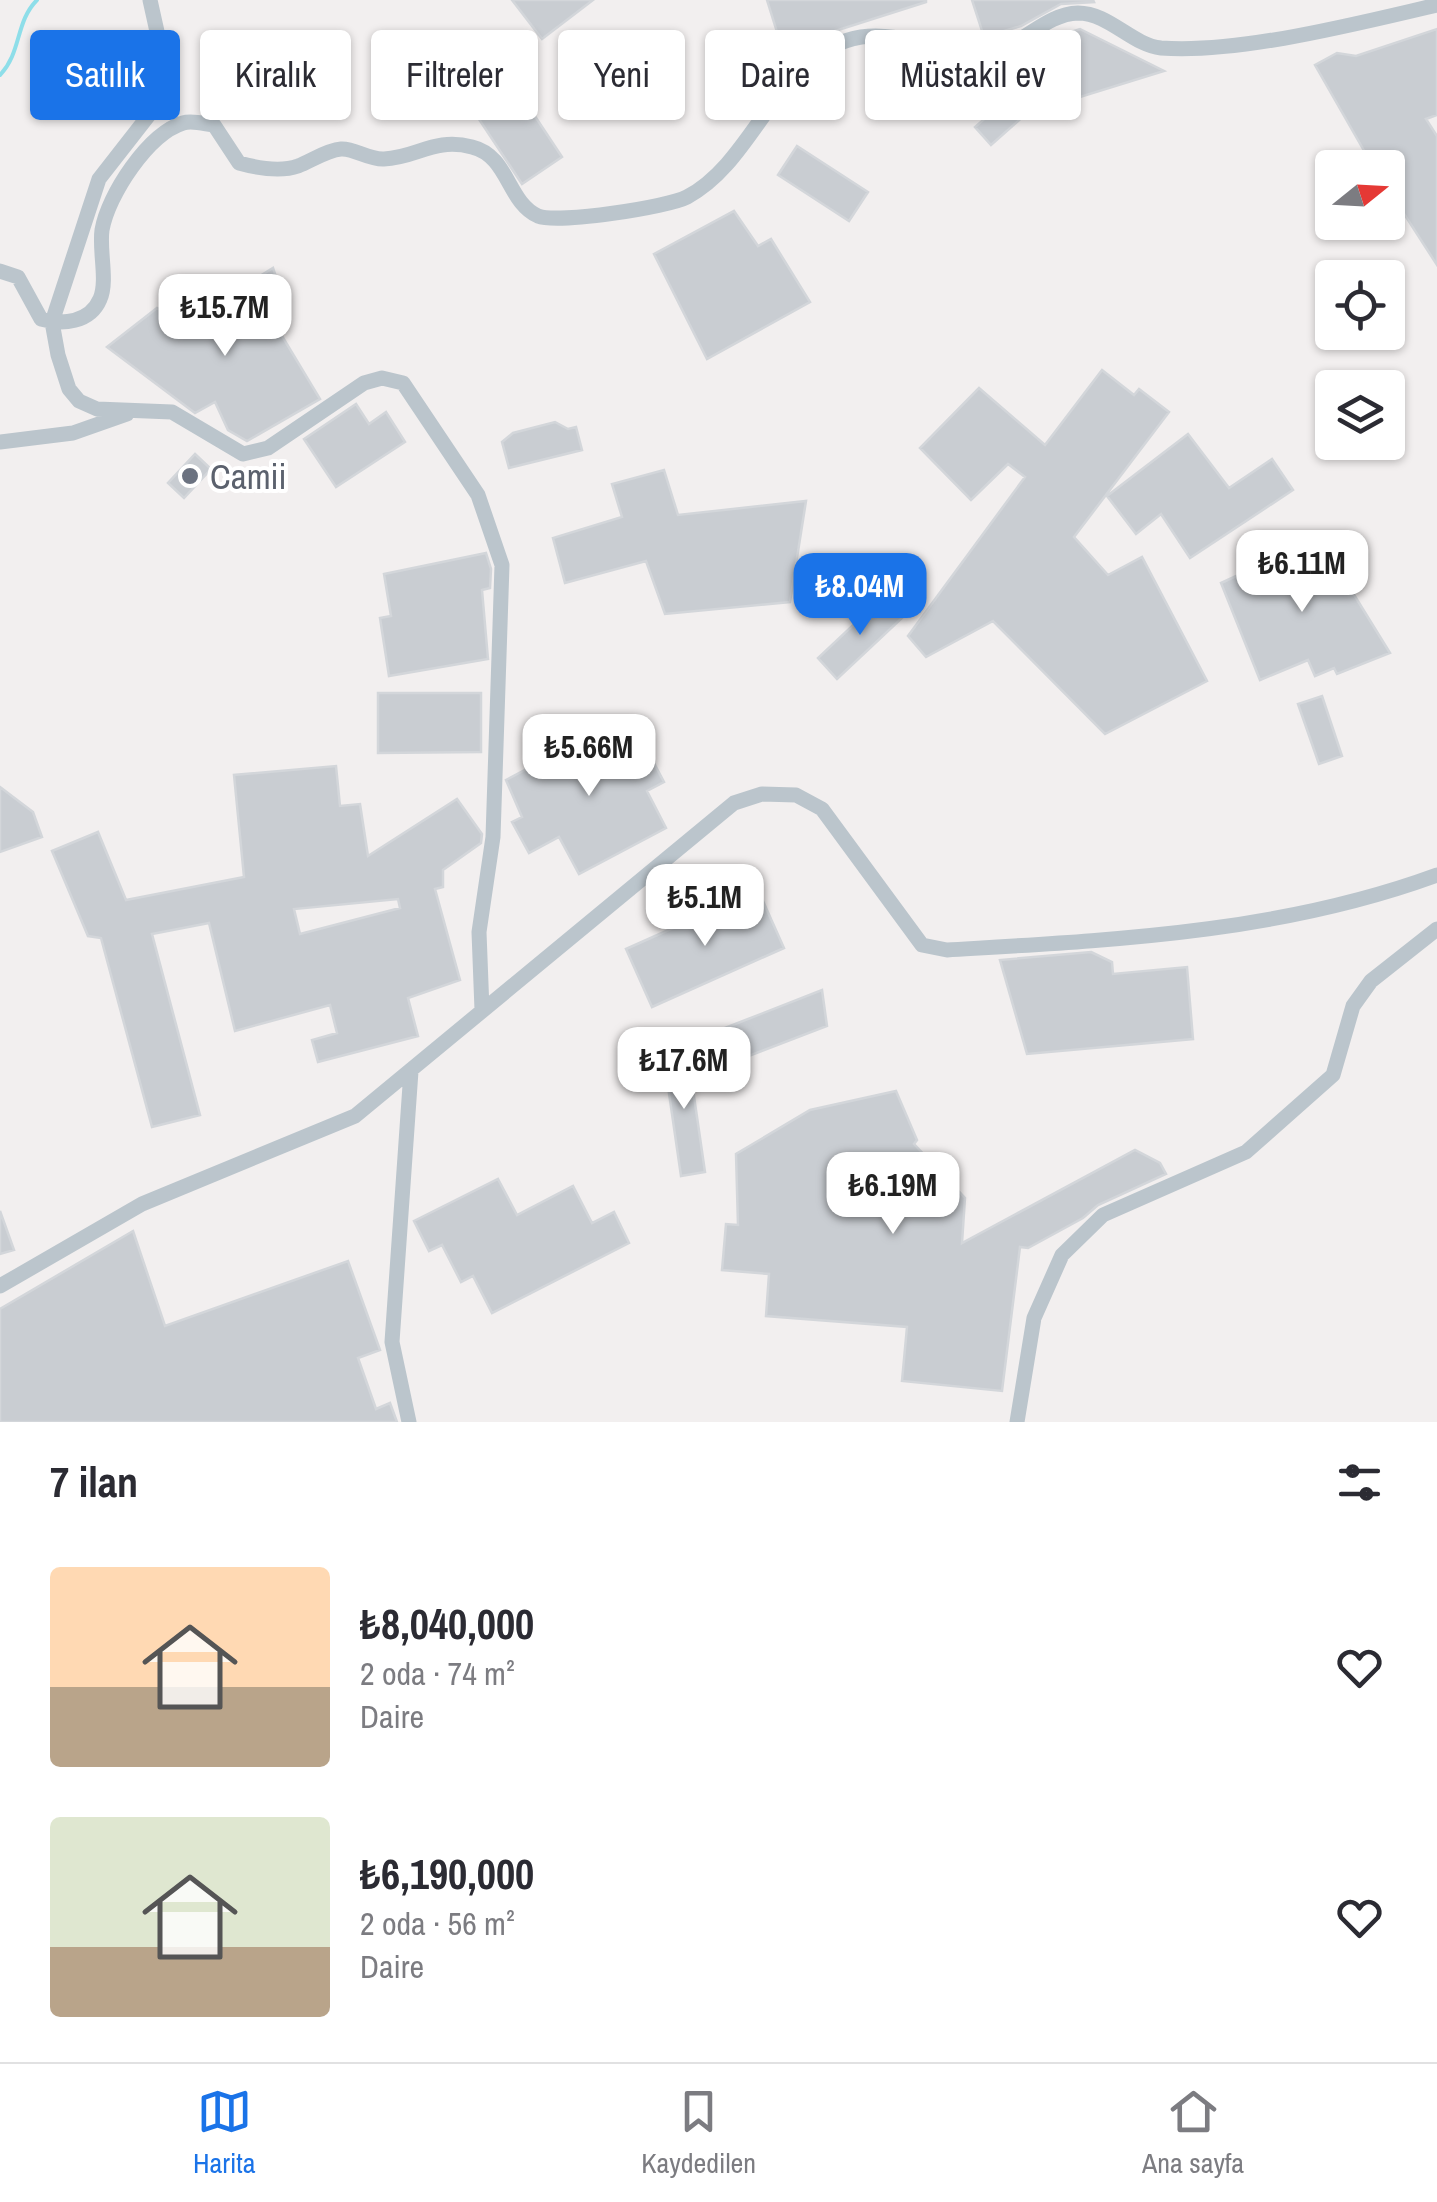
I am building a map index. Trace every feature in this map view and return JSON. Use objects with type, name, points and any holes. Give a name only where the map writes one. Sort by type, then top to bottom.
[{"type":"street","points":[[150,0],[164,63],[156,106],[99,179],[52,322],[70,389],[79,401],[97,410],[172,412],[243,454],[268,448],[364,383],[382,378],[403,382],[472,483],[492,524],[502,565],[493,837],[479,932],[482,1010]]},
{"type":"street","points":[[0,271],[18,277],[40,320],[52,322],[91,313],[102,297],[102,231],[112,194],[160,138],[183,122],[214,125],[239,164],[257,168],[294,168],[343,149],[386,160],[449,142],[478,148],[502,166],[522,202],[538,216],[561,219],[684,199],[724,170],[774,102],[810,63],[836,43],[866,36],[985,53],[1054,19],[1079,13],[1102,19],[1153,47],[1187,50],[1348,25],[1437,4]]},
{"type":"street","points":[[0,442],[73,434],[130,412]]},
{"type":"street","points":[[0,1286],[142,1204],[355,1116],[590,925],[691,834],[734,803],[762,794],[796,795],[822,809],[922,945],[947,950],[1183,935],[1371,899],[1437,875]]},
{"type":"street","points":[[1018,1422],[1034,1318],[1062,1254],[1103,1215],[1246,1152],[1332,1076],[1353,1006],[1371,981],[1437,930]]},
{"type":"street","points":[[410,1422],[392,1342],[411,1071]]},
{"type":"building","points":[[512,0],[593,0],[542,39]]},
{"type":"building","points":[[767,0],[926,0],[838,30],[776,30]]},
{"type":"building","points":[[972,0],[1094,2],[1061,4],[1008,30],[982,30]]},
{"type":"building","points":[[1080,29],[1164,71],[1081,97],[1081,30],[1077,30]]},
{"type":"building","points":[[1437,29],[1437,115],[1426,119],[1437,136],[1437,265],[1405,215],[1405,150],[1364,150],[1315,65],[1337,53],[1356,56]]},
{"type":"building","points":[[480,120],[537,120],[562,157],[522,184]]},
{"type":"building","points":[[983,120],[1019,120],[991,145],[975,127]]},
{"type":"building","points":[[797,146],[868,192],[849,221],[778,175]]},
{"type":"building","points":[[734,211],[758,246],[771,239],[810,302],[707,359],[654,254]]},
{"type":"building","points":[[273,268],[290,318],[276,326],[320,399],[247,441],[228,430],[215,402],[195,413],[107,347],[157,308],[187,321]]},
{"type":"building","points":[[1102,370],[1134,395],[1139,389],[1169,412],[1074,537],[1108,575],[1142,557],[1207,681],[1105,734],[993,621],[926,657],[908,636],[1025,477],[1008,464],[971,500],[920,448],[979,388],[1045,445]]},
{"type":"building","points":[[356,404],[369,424],[386,412],[405,442],[336,487],[304,439]]},
{"type":"building","points":[[555,422],[568,429],[576,427],[582,450],[509,468],[502,442],[513,433]]},
{"type":"building","points":[[1188,434],[1229,488],[1272,459],[1293,490],[1190,558],[1161,514],[1136,534],[1107,496]]},
{"type":"building","name":"Camii","points":[[195,454],[211,469],[184,498],[168,483]]},
{"type":"building","points":[[664,470],[678,515],[806,501],[790,602],[665,614],[646,561],[565,583],[553,538],[622,517],[612,484]]},
{"type":"building","points":[[1319,538],[1390,653],[1337,674],[1334,668],[1315,676],[1308,660],[1260,680],[1221,583]]},
{"type":"building","points":[[486,553],[491,569],[490,588],[482,590],[488,659],[389,676],[380,618],[391,616],[384,574]]},
{"type":"building","points":[[883,597],[902,618],[837,679],[818,658]]},
{"type":"building","points":[[378,693],[481,693],[481,752],[378,753]]},
{"type":"building","points":[[1322,696],[1342,756],[1319,764],[1298,704]]},
{"type":"building","points":[[615,722],[634,757],[647,750],[664,782],[647,791],[666,828],[579,874],[559,837],[529,853],[512,822],[522,817],[506,780]]},
{"type":"building","points":[[336,766],[340,806],[360,804],[368,856],[457,799],[482,834],[481,843],[443,870],[443,887],[435,889],[460,980],[408,998],[418,1036],[318,1062],[312,1040],[337,1033],[330,1005],[235,1031],[209,923],[152,934],[200,1115],[152,1127],[101,938],[88,936],[52,851],[98,832],[126,900],[244,877],[234,775]],"holes":[[[398,899],[400,908],[300,934],[294,909]]]},
{"type":"building","points":[[0,787],[33,812],[42,837],[0,852]]},
{"type":"building","points":[[758,890],[784,948],[652,1007],[626,949]]},
{"type":"building","points":[[1091,952],[1112,962],[1113,974],[1187,967],[1193,1039],[1027,1054],[1000,960]]},
{"type":"building","points":[[822,990],[827,1026],[720,1067],[725,1028]]},
{"type":"building","points":[[687,1048],[705,1172],[681,1176],[663,1052]]},
{"type":"building","points":[[896,1091],[917,1140],[914,1144],[965,1198],[962,1243],[1135,1150],[1160,1163],[1166,1174],[1098,1205],[1083,1218],[1028,1248],[1020,1247],[1002,1391],[902,1381],[907,1327],[766,1316],[769,1274],[722,1270],[726,1224],[738,1225],[736,1154],[810,1110]]},
{"type":"building","points":[[498,1179],[517,1215],[573,1186],[592,1223],[614,1212],[629,1243],[492,1313],[473,1276],[461,1282],[442,1245],[429,1251],[414,1221]]},
{"type":"building","points":[[0,1211],[14,1250],[0,1254]]},
{"type":"building","points":[[133,1231],[165,1326],[348,1261],[380,1350],[358,1358],[376,1409],[390,1403],[397,1422],[0,1422],[0,1309]]},
{"type":"waterway","points":[[0,75],[37,0]]},
{"type":"place","name":"Camii","points":[[190,476]]}]
